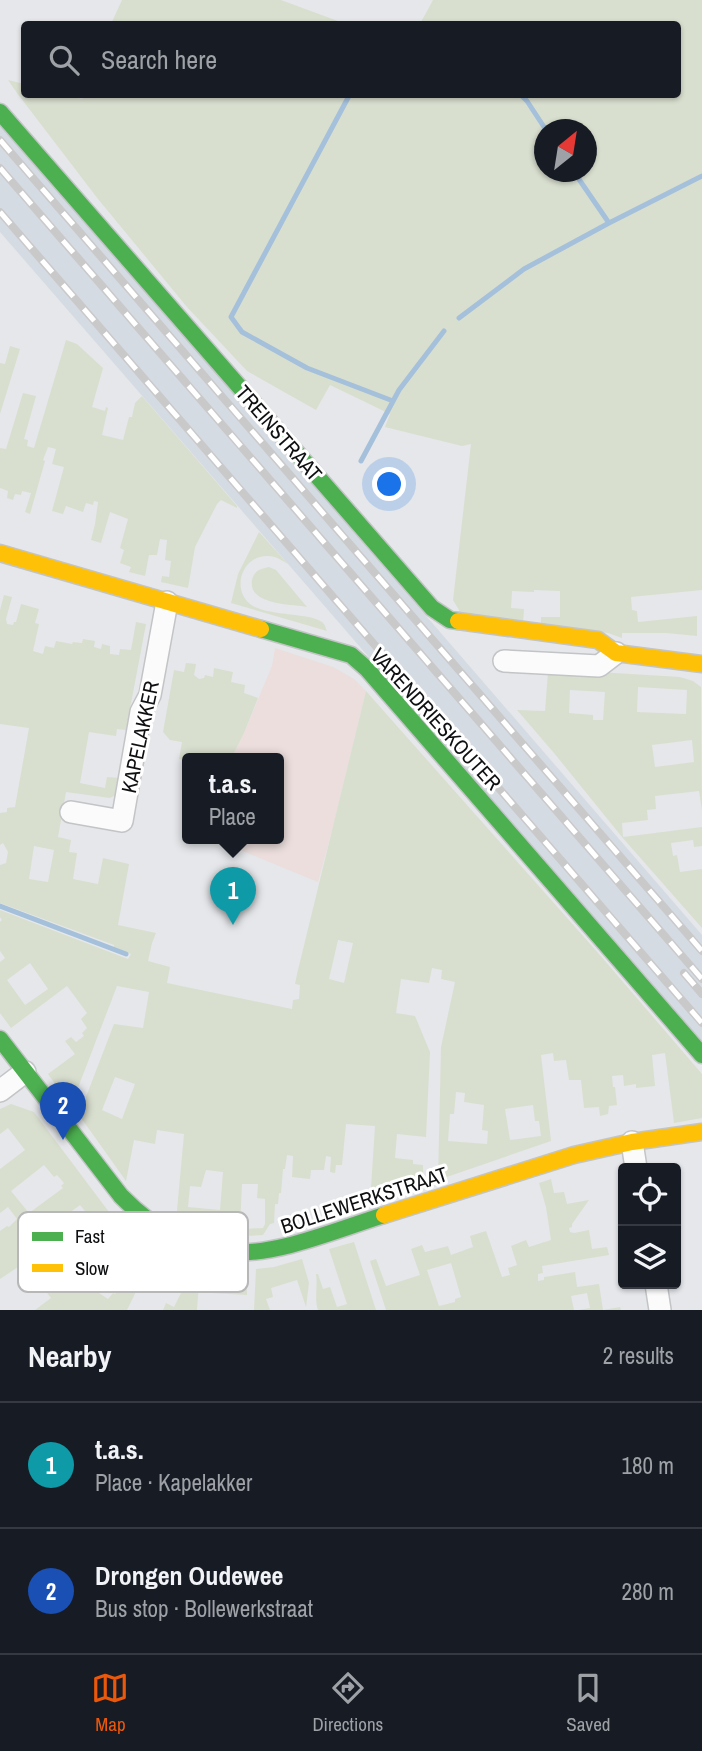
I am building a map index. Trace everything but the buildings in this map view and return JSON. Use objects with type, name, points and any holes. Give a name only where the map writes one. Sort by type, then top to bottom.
[{"type":"street","name":"TREINSTRAAT","points":[[0,112],[432,608],[450,620],[598,640],[616,653],[702,664]]},
{"type":"street","name":"VARENDRIESKOUTER","points":[[0,553],[351,655],[367,668],[702,1055]]},
{"type":"street","name":"KAPELAKKER","points":[[71,812],[122,821],[141,712],[150,695],[167,602]]},
{"type":"street","name":"TREINSTRAAT","points":[[504,661],[599,666],[616,653]]},
{"type":"street","name":"BOLLEWERKSTRAAT","points":[[0,1039],[121,1196],[137,1212]]},
{"type":"street","points":[[0,1091],[25,1072]]},
{"type":"street","name":"BOLLEWERKSTRAAT","points":[[248,1253],[278,1249],[574,1155],[632,1142],[702,1132]]},
{"type":"street","points":[[632,1142],[635,1163]]},
{"type":"street","points":[[657,1289],[660,1310]]},
{"type":"shaded area","points":[[0,123],[702,935],[702,1041],[0,232]]},
{"type":"shaded area","points":[[275,648],[333,667],[354,679],[366,691],[318,882],[225,844],[284,844],[284,753],[234,753],[272,666]]},
{"type":"green space","points":[[122,0],[281,0],[338,21],[112,21]]},
{"type":"green space","points":[[433,0],[702,0],[702,590],[631,597],[632,610],[637,611],[638,622],[697,616],[697,636],[622,633],[622,638],[608,633],[541,628],[541,617],[560,617],[560,591],[512,591],[511,608],[524,609],[523,623],[462,615],[453,600],[471,444],[462,446],[385,427],[390,414],[330,385],[316,410],[247,371],[187,307],[98,199],[17,93],[8,80],[21,83],[21,98],[681,98],[681,21],[422,21]]},
{"type":"green space","points":[[66,340],[77,344],[103,368],[92,407],[105,411],[106,407],[108,408],[102,435],[123,440],[135,403],[142,396],[237,506],[221,500],[217,504],[195,547],[188,588],[161,582],[162,576],[169,577],[171,561],[165,560],[167,540],[160,539],[157,555],[149,555],[145,576],[129,572],[131,567],[120,563],[124,550],[120,548],[128,519],[110,512],[101,543],[91,540],[98,502],[94,501],[93,505],[86,503],[83,512],[66,506],[63,514],[52,511],[64,467],[52,464],[56,449],[48,447],[30,514],[25,512],[31,493],[22,491],[21,495],[15,494],[13,500],[7,498],[8,491],[0,488],[0,448],[6,449],[23,393],[36,396],[24,439],[28,440],[27,446],[34,448]]},
{"type":"green space","points":[[10,346],[20,349],[0,414],[0,363],[5,364]]},
{"type":"green space","points":[[259,532],[288,564],[271,556],[251,561],[242,575],[242,592],[246,600],[260,609],[316,619],[323,623],[327,631],[231,603],[238,574]]},
{"type":"green space","points":[[269,567],[276,570],[307,607],[272,602],[257,594],[253,588],[254,574]]},
{"type":"green space","points":[[4,595],[12,597],[7,624],[13,625],[16,622],[21,604],[39,609],[35,623],[39,624],[33,651],[43,654],[45,646],[54,648],[56,641],[72,644],[82,643],[83,639],[95,641],[94,647],[101,649],[102,644],[110,646],[110,654],[119,655],[120,649],[131,650],[136,622],[146,624],[126,730],[117,729],[116,736],[89,732],[80,783],[105,788],[107,777],[120,778],[118,794],[110,798],[66,792],[58,837],[71,840],[69,852],[77,853],[73,879],[98,884],[103,858],[129,864],[118,925],[156,933],[148,961],[170,967],[167,983],[292,1009],[293,1000],[299,999],[300,985],[295,984],[297,974],[366,691],[702,1074],[702,1118],[674,1123],[665,1053],[652,1055],[655,1086],[624,1086],[623,1075],[612,1076],[617,1105],[609,1106],[608,1114],[600,1116],[599,1107],[584,1108],[581,1080],[569,1080],[566,1060],[554,1061],[553,1053],[541,1055],[551,1141],[438,1180],[441,1047],[455,982],[441,979],[442,970],[432,968],[429,983],[401,979],[396,1013],[415,1016],[430,1052],[426,1137],[397,1134],[395,1158],[413,1160],[413,1164],[423,1165],[423,1184],[370,1203],[375,1126],[346,1124],[342,1165],[336,1165],[335,1173],[330,1172],[331,1157],[326,1156],[324,1170],[311,1170],[310,1179],[292,1177],[293,1156],[287,1155],[281,1193],[278,1204],[275,1204],[274,1223],[270,1224],[263,1235],[248,1236],[248,1229],[263,1228],[265,1224],[265,1199],[257,1198],[258,1184],[242,1184],[241,1212],[177,1212],[184,1134],[157,1130],[155,1144],[134,1140],[126,1181],[79,1115],[114,1024],[143,1028],[149,992],[117,986],[71,1106],[48,1074],[75,1054],[65,1041],[71,1037],[76,1042],[84,1036],[82,1033],[87,1028],[81,1019],[87,1013],[67,986],[11,1028],[0,1013],[0,962],[5,958],[0,951],[0,910],[128,959],[131,954],[114,945],[0,903],[0,865],[6,863],[8,852],[3,843],[0,845],[0,813],[15,807],[29,728],[0,724],[0,610]],"holes":[[[34,846],[54,850],[48,882],[29,879]],[[338,940],[353,943],[344,983],[329,979]],[[30,963],[48,989],[25,1005],[7,980]],[[115,1077],[135,1084],[122,1119],[102,1110]],[[456,1092],[465,1093],[464,1102],[484,1105],[482,1130],[488,1131],[487,1144],[448,1141],[450,1114],[454,1114]],[[533,1105],[541,1136],[510,1140],[505,1109]],[[206,1170],[223,1172],[220,1210],[188,1207],[190,1186],[201,1187]]]},
{"type":"green space","points":[[186,663],[196,664],[194,675],[199,679],[205,675],[213,677],[214,668],[233,672],[231,682],[245,685],[244,693],[258,698],[234,753],[182,753],[182,760],[179,759],[182,742],[170,740],[163,732],[174,670],[184,672]]},
{"type":"green space","points":[[533,668],[680,677],[701,687],[702,810],[699,791],[655,796],[656,809],[647,810],[648,820],[622,823],[623,837],[702,827],[702,846],[694,847],[693,840],[671,843],[673,856],[677,855],[680,872],[702,869],[702,928],[622,837],[517,710],[545,711],[548,672]],"holes":[[[638,687],[687,690],[686,714],[637,712]],[[570,690],[605,692],[603,720],[593,720],[593,715],[569,713]],[[692,740],[694,762],[655,767],[652,745]]]},
{"type":"green space","points":[[11,1104],[34,1112],[109,1212],[86,1212],[80,1205],[71,1212],[30,1212],[63,1188],[61,1186],[64,1183],[57,1175],[54,1177],[44,1165],[11,1191],[28,1212],[18,1212],[18,1267],[0,1279],[0,1231],[17,1219],[8,1207],[0,1213],[0,1169],[25,1150],[8,1128],[0,1134],[0,1109]]},
{"type":"green space","points":[[551,1179],[554,1193],[564,1192],[567,1204],[589,1200],[569,1228],[570,1232],[589,1230],[592,1249],[607,1247],[609,1255],[542,1266],[543,1273],[538,1274],[538,1281],[544,1280],[544,1277],[575,1272],[577,1287],[599,1284],[603,1310],[579,1310],[590,1308],[587,1293],[571,1296],[574,1310],[386,1310],[370,1261],[376,1259],[386,1286],[420,1275],[411,1249],[422,1245],[425,1252],[448,1246],[451,1255],[473,1247],[470,1236],[486,1231],[502,1277],[510,1275],[508,1268],[517,1265],[511,1246],[526,1240],[529,1247],[551,1240],[539,1183]],"holes":[[[451,1263],[461,1297],[455,1299],[455,1302],[439,1306],[427,1270]]]},
{"type":"green space","points":[[354,1242],[376,1310],[318,1310],[316,1274],[323,1289],[330,1287],[337,1307],[347,1304],[329,1249]]},
{"type":"green space","points":[[302,1259],[309,1283],[306,1307],[297,1280],[271,1288],[273,1297],[266,1299],[270,1310],[254,1310],[256,1269]]},
{"type":"green space","points":[[46,1292],[98,1292],[108,1299],[116,1292],[136,1292],[127,1310],[35,1310],[51,1298]]},
{"type":"green space","points":[[182,1292],[198,1292],[197,1310],[163,1310],[166,1303],[174,1307]]},
{"type":"green space","points":[[247,1292],[247,1295],[211,1293]]},
{"type":"waterway","points":[[348,98],[231,317],[242,332],[307,368],[393,401]]},
{"type":"waterway","points":[[524,98],[539,119]]},
{"type":"waterway","points":[[581,182],[609,223],[702,176]]},
{"type":"waterway","points":[[459,318],[524,269],[609,223]]},
{"type":"waterway","points":[[361,461],[399,390],[444,331]]},
{"type":"waterway","points":[[0,906],[126,954]]},
{"type":"railway","points":[[0,140],[702,951]]},
{"type":"railway","points":[[0,168],[702,979]]},
{"type":"railway","points":[[0,212],[702,1023]]},
{"type":"railway","points":[[684,973],[702,994]]},
{"type":"traffic: fast","points":[[0,112],[432,608],[450,620],[458,621]]},
{"type":"traffic: fast","points":[[261,629],[351,655],[367,669],[702,1055]]},
{"type":"traffic: fast","points":[[0,1039],[121,1196],[140,1212]]},
{"type":"traffic: fast","points":[[248,1252],[278,1248],[384,1215]]},
{"type":"traffic: slow","points":[[0,553],[261,629]]},
{"type":"traffic: slow","points":[[458,621],[598,640],[616,653],[702,664]]},
{"type":"traffic: slow","points":[[384,1215],[574,1155],[632,1142],[702,1132]]},
{"type":"place","name":"t.a.s.","points":[[233,925]]},
{"type":"place","name":"Drongen Oudewee","points":[[63,1140]]}]
